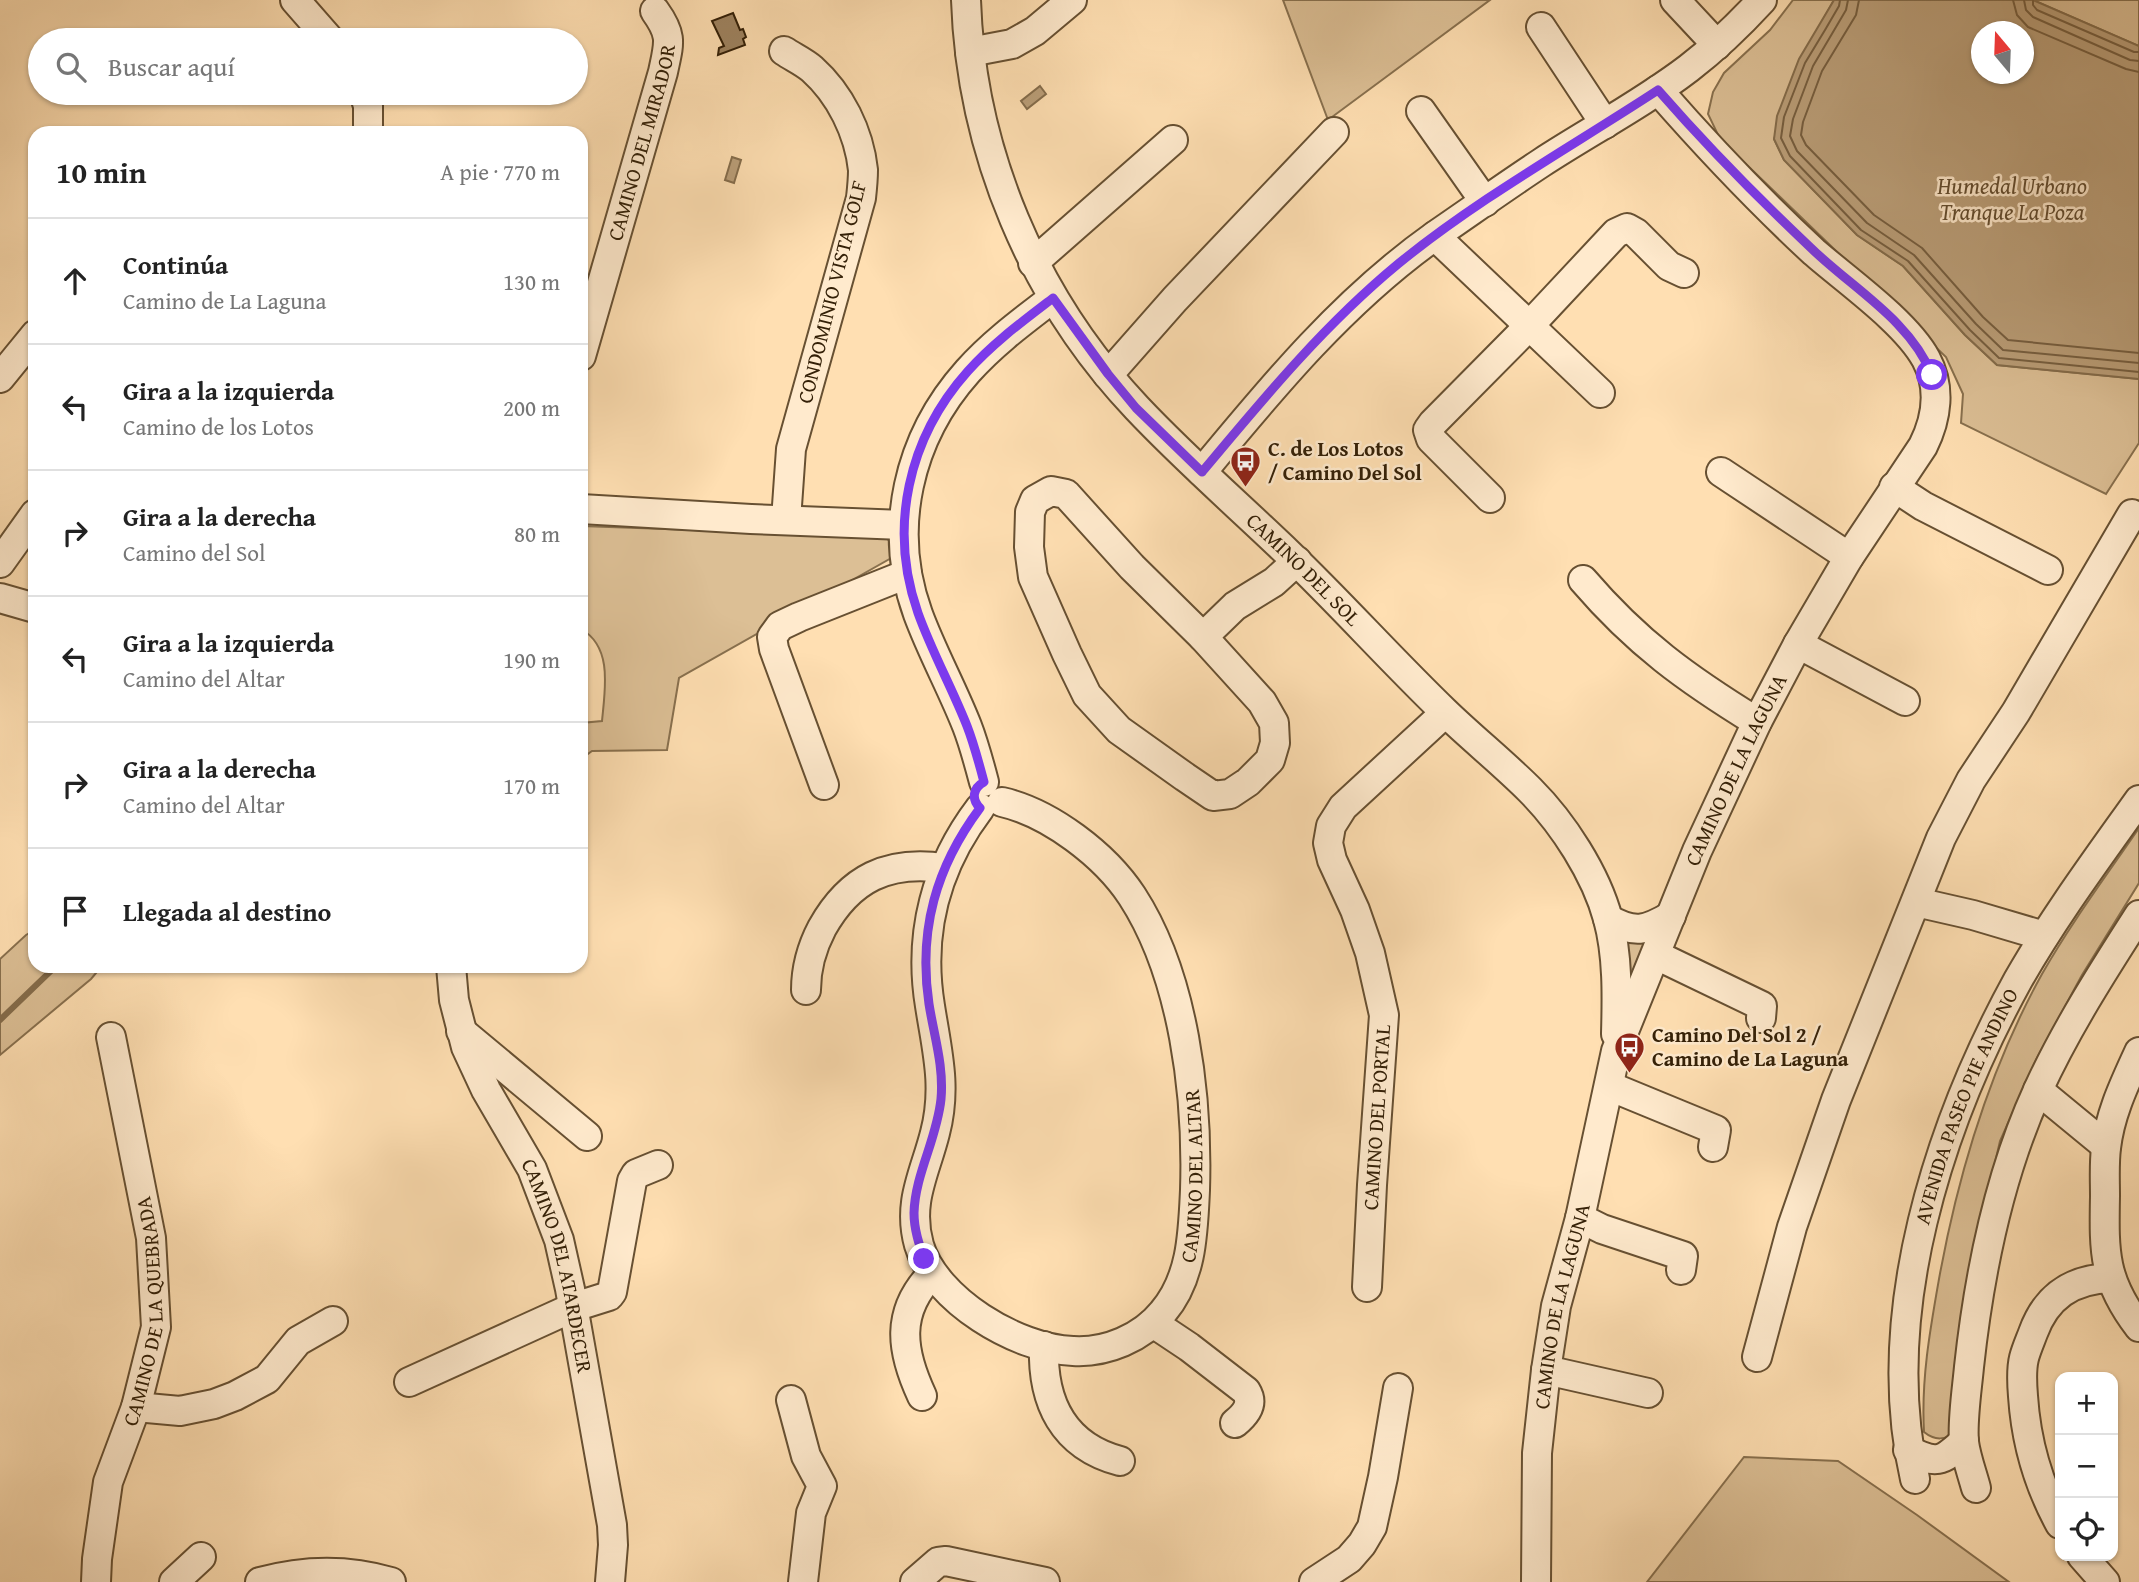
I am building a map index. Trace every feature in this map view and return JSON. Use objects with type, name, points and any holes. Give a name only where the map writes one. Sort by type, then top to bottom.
[{"type":"street","points":[[295,0],[320,28]]},
{"type":"street","name":"CAMINO DEL SOL","points":[[966,0],[974,85],[989,149],[1033,262],[1053,298],[1136,408],[1290,555],[1445,713],[1530,789],[1550,811],[1581,857],[1608,919],[1615,975],[1616,1051]]},
{"type":"street","points":[[970,52],[1012,44],[1035,30],[1072,0]]},
{"type":"street","points":[[1675,0],[1717,45]]},
{"type":"street","points":[[1202,472],[1312,344],[1373,286],[1435,236],[1541,163],[1658,90],[1717,45],[1762,0]]},
{"type":"street","name":"CAMINO DEL MIRADOR","points":[[588,332],[663,72],[669,43],[667,27],[655,10]]},
{"type":"street","points":[[1541,27],[1605,124]]},
{"type":"street","name":"CONDOMINIO VISTA GOLF","points":[[784,51],[811,68],[834,93],[851,123],[863,172],[861,198],[791,449],[786,520]]},
{"type":"street","name":"CAMINO DE LA LAGUNA","points":[[1536,1582],[1537,1453],[1546,1370],[1556,1306],[1580,1218],[1616,1051],[1697,850],[1757,722],[1849,556],[1923,446],[1934,419],[1935,391],[1932,375],[1918,346],[1895,322],[1813,250],[1688,125],[1658,90]]},
{"type":"street","points":[[368,105],[368,126]]},
{"type":"street","points":[[1421,110],[1485,202]]},
{"type":"street","points":[[1108,374],[1175,299],[1335,132]]},
{"type":"street","points":[[1033,262],[1173,140]]},
{"type":"street","points":[[1490,498],[1431,439],[1428,430],[1616,233],[1627,228],[1636,233],[1669,266],[1684,273]]},
{"type":"street","points":[[1435,236],[1600,393]]},
{"type":"street","points":[[989,797],[966,723],[918,612],[907,574],[903,525],[913,469],[921,445],[943,404],[977,361],[1053,298]]},
{"type":"street","points":[[0,378],[28,344]]},
{"type":"street","points":[[1721,472],[1849,556]]},
{"type":"street","points":[[1894,487],[1923,506],[2048,570]]},
{"type":"street","points":[[1051,491],[1066,495],[1132,567],[1203,637],[1262,702],[1274,723],[1275,743],[1270,760],[1248,782],[1230,794],[1213,796],[1119,730],[1087,695],[1033,576],[1029,547],[1030,512],[1035,500],[1051,491]]},
{"type":"street","points":[[588,509],[903,525]]},
{"type":"street","points":[[1757,1357],[1792,1227],[1836,1100],[1941,838],[1971,780],[2016,712],[2132,514]]},
{"type":"street","points":[[5,545],[28,521]]},
{"type":"street","points":[[1203,637],[1235,606],[1274,582],[1290,555]]},
{"type":"street","points":[[824,785],[772,637],[780,626],[799,617],[907,574]]},
{"type":"street","points":[[1583,580],[1617,619],[1647,647],[1698,685],[1757,722]]},
{"type":"street","points":[[0,598],[28,606]]},
{"type":"street","points":[[1798,644],[1905,701]]},
{"type":"street","name":"CAMINO DEL PORTAL","points":[[1367,1287],[1371,1185],[1384,1015],[1370,954],[1355,910],[1332,860],[1328,843],[1331,826],[1343,807],[1445,713]]},
{"type":"street","name":"CAMINO DEL ALTAR","points":[[989,797],[1024,808],[1054,825],[1085,846],[1117,876],[1140,909],[1158,951],[1185,1040],[1194,1103],[1195,1136],[1194,1220],[1190,1255],[1172,1300],[1153,1323],[1130,1338],[1101,1349],[1071,1351],[1044,1346],[1005,1331],[967,1308],[932,1274],[919,1244],[914,1214],[918,1186],[934,1138],[941,1099],[941,1067],[925,965],[929,917],[944,868],[967,826],[989,797]]},
{"type":"street","name":"AVENIDA PASEO PIE ANDINO","points":[[1915,1479],[1908,1450],[1906,1328],[1917,1243],[1927,1201],[1954,1119],[1995,1025],[2038,946],[2139,800]]},
{"type":"street","points":[[806,990],[807,968],[817,937],[848,892],[883,871],[910,866],[944,868]]},
{"type":"street","points":[[1916,902],[1973,915],[2038,946]]},
{"type":"street","points":[[1976,1488],[1964,1441],[1971,1345],[1982,1277],[2009,1170],[2038,1090],[2094,985],[2139,915]]},
{"type":"street","points":[[1608,919],[1626,929],[1650,928],[1671,916]]},
{"type":"street","points":[[1656,955],[1762,1006],[1761,1018]]},
{"type":"street","name":"CAMINO DEL ATARDECER","points":[[452,973],[461,1031],[475,1069],[521,1147],[543,1193],[559,1240],[574,1307],[612,1525],[610,1582]]},
{"type":"street","points":[[461,1031],[587,1136]]},
{"type":"street","name":"CAMINO DE LA QUEBRADA","points":[[96,1582],[108,1482],[135,1407],[156,1327],[152,1251],[141,1182],[111,1037]]},
{"type":"street","points":[[2139,1052],[2115,1107],[2106,1146],[2104,1234],[2104,1249],[2111,1278],[2125,1307],[2139,1326]]},
{"type":"street","points":[[1609,1086],[1716,1130],[1713,1147]]},
{"type":"street","points":[[2038,1090],[2106,1146]]},
{"type":"street","points":[[409,1382],[574,1307],[608,1296],[612,1292],[632,1181],[636,1174],[658,1165]]},
{"type":"street","points":[[1580,1218],[1602,1229],[1683,1256],[1681,1270]]},
{"type":"street","points":[[922,1396],[908,1361],[905,1327],[913,1297],[932,1274]]},
{"type":"street","points":[[2055,1514],[2035,1469],[2028,1441],[2023,1401],[2024,1360],[2039,1318],[2055,1297],[2076,1284],[2111,1278]]},
{"type":"street","points":[[135,1407],[180,1411],[214,1404],[235,1396],[267,1379],[299,1341],[333,1321]]},
{"type":"street","points":[[1153,1323],[1246,1391],[1249,1406],[1242,1418],[1235,1423]]},
{"type":"street","points":[[1044,1346],[1045,1379],[1064,1426],[1072,1436],[1094,1452],[1120,1461]]},
{"type":"street","points":[[1546,1370],[1648,1393]]},
{"type":"street","points":[[1314,1582],[1349,1559],[1372,1527],[1398,1388]]},
{"type":"street","points":[[791,1400],[806,1456],[822,1486],[811,1513],[803,1582]]},
{"type":"street","points":[[1908,1450],[1928,1460],[1948,1457],[1964,1441]]},
{"type":"street","points":[[174,1582],[201,1557]]},
{"type":"street","points":[[924,1578],[938,1562],[946,1561],[1045,1582]]},
{"type":"street","points":[[2086,1561],[2105,1582]]},
{"type":"street","points":[[260,1582],[326,1572],[350,1573],[391,1582]]},
{"type":"shaded area","points":[[1283,0],[1490,0],[1328,120]]},
{"type":"shaded area","points":[[1793,0],[1834,0],[1819,27],[1774,139],[1784,160],[1857,235],[1903,266],[1965,335],[1997,365],[2139,379],[2139,443],[2106,494],[1961,423],[1963,394],[1946,357],[1720,139],[1708,114],[1713,92],[1724,73],[1770,30]]},
{"type":"shaded area","points":[[2033,0],[2139,0],[2139,46]]},
{"type":"shaded area","points":[[588,526],[885,537],[891,542],[893,557],[679,678],[667,750],[592,751],[588,754],[588,722],[602,721],[605,683],[602,658],[588,635]]},
{"type":"shaded area","points":[[2139,828],[2139,883],[2082,975],[2037,1058],[2000,1141],[1981,1223],[1957,1432],[1944,1438],[1932,1437],[1924,1432],[1923,1413],[1930,1336],[1947,1240],[1978,1122],[2023,1010],[2042,974]]},
{"type":"shaded area","points":[[28,934],[28,973],[96,973],[0,1055],[0,959]]},
{"type":"shaded area","points":[[1627,939],[1647,942],[1630,993],[1623,951]]},
{"type":"shaded area","points":[[1744,1457],[1838,1461],[2009,1582],[1647,1582]]},
{"type":"water","name":"Humedal Urbano Tranque La Poza","points":[[1834,0],[2033,0],[2139,46],[2139,379],[1997,365],[1965,335],[1903,266],[1857,235],[1784,160],[1774,139],[1777,116],[1799,59]]},
{"type":"water","points":[[1040,86],[1046,94],[1027,109],[1021,101]]},
{"type":"water","points":[[732,157],[741,160],[734,183],[725,180]]},
{"type":"building","points":[[733,13],[746,37],[743,39],[745,45],[718,55],[719,48],[724,46],[712,21]]},
{"type":"waterway","points":[[0,1020],[49,973]]},
{"type":"place","name":"C. de Los Lotos / Camino Del Sol","points":[[1245,488]]},
{"type":"place","name":"Camino Del Sol 2 / Camino de La Laguna","points":[[1629,1074]]},
{"type":"route","points":[[924,1259],[915,1228],[915,1200],[939,1119],[942,1083],[925,965],[929,917],[944,868],[954,847],[980,808],[976,804],[974,794],[976,788],[984,782],[966,723],[927,636],[912,593],[904,556],[905,510],[913,469],[933,421],[954,387],[1010,331],[1053,298],[1136,408],[1202,472],[1312,344],[1364,293],[1435,236],[1541,163],[1658,90],[1746,185],[1813,250],[1895,322],[1918,346],[1932,375]]}]
